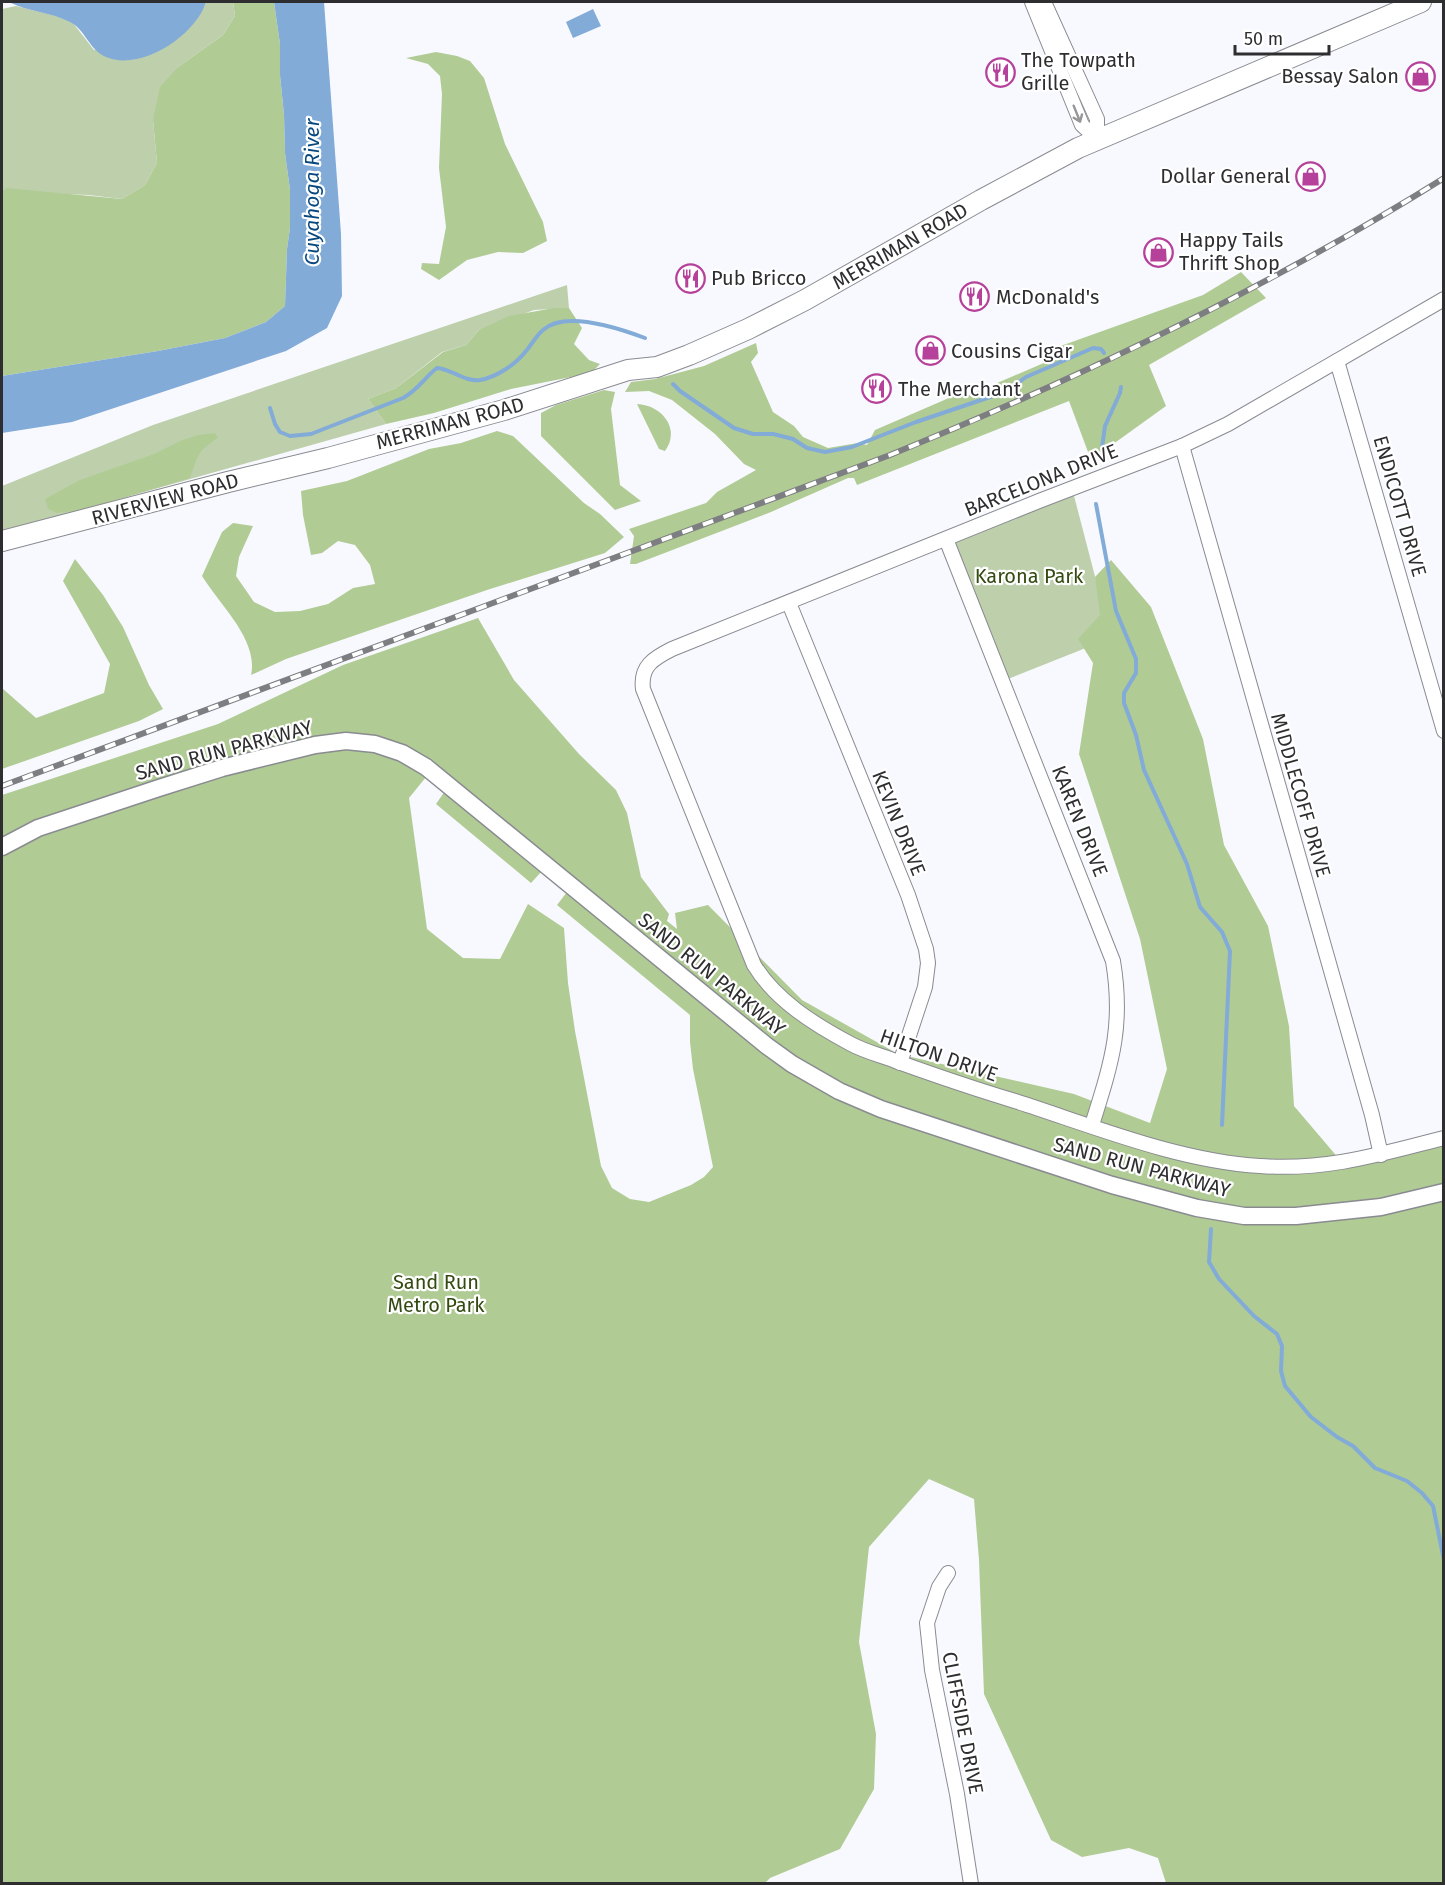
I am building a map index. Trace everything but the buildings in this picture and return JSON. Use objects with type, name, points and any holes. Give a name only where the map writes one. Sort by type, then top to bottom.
[{"type":"main road","name":"MERRIMAN ROAD","points":[[328,458],[504,410],[628,370],[657,367],[722,341],[805,300],[981,200],[1097,139],[1422,2]]},
{"type":"main road","name":"RIVERVIEW ROAD","points":[[2,542],[328,458]]},
{"type":"street","points":[[1032,2],[1073,64],[1096,118],[1097,139]]},
{"type":"street","points":[[1044,2],[1046,22],[1059,70],[1082,125],[1097,139]]},
{"type":"street","points":[[1059,70],[1073,64]]},
{"type":"street","name":"BARCELONA DRIVE","points":[[644,672],[656,657],[672,649],[1182,446],[1228,424],[1443,299]]},
{"type":"street","name":"ENDICOTT DRIVE","points":[[1338,362],[1443,731]]},
{"type":"street","name":"MIDDLECOFF DRIVE","points":[[1182,446],[1372,1115],[1381,1155]]},
{"type":"street","name":"KAREN DRIVE","points":[[946,539],[1113,961],[1118,986],[1116,1038],[1112,1060],[1092,1125]]},
{"type":"street","name":"KEVIN DRIVE","points":[[789,603],[908,895],[926,949],[928,963],[925,987],[900,1063]]},
{"type":"street","name":"HILTON DRIVE","points":[[644,672],[643,689],[759,974],[787,1002],[854,1046],[943,1079],[1191,1156],[1237,1164],[1300,1167],[1333,1164],[1381,1155],[1443,1138]]},
{"type":"street","name":"SAND RUN PARKWAY","points":[[2,847],[38,828],[222,768],[315,745],[346,741],[375,744],[402,753],[426,767],[757,1039],[792,1064],[854,1099],[1112,1185],[1208,1211],[1260,1217],[1296,1216],[1381,1207],[1443,1192]]},
{"type":"street","name":"CLIFFSIDE DRIVE","points":[[948,1573],[939,1587],[927,1623],[932,1670],[957,1794],[971,1884]]},
{"type":"green space","points":[[206,2],[233,2],[235,16],[223,35],[178,67],[153,120],[157,163],[145,185],[122,199],[2,191],[2,9],[16,6],[60,17],[73,23],[94,50],[204,7]]},
{"type":"green space","points":[[233,2],[274,2],[280,44],[285,153],[290,190],[285,306],[266,322],[225,338],[2,376],[2,191],[7,188],[122,199],[145,185],[157,163],[153,120],[160,87],[178,67],[223,35],[235,16]]},
{"type":"green space","points":[[436,52],[470,61],[484,78],[505,144],[543,222],[547,241],[523,253],[498,252],[467,260],[439,280],[421,269],[422,263],[439,264],[446,227],[439,168],[442,94],[440,76],[428,64],[406,58]]},
{"type":"green space","points":[[1241,272],[1266,298],[1149,365],[1166,406],[1091,460],[1069,401],[857,485],[854,478],[848,478],[771,512],[636,564],[630,564],[634,536],[629,529],[706,503],[717,492],[756,470],[744,464],[715,434],[672,400],[649,391],[625,392],[631,382],[655,379],[704,366],[756,343],[758,353],[751,362],[773,412],[794,426],[803,437],[828,448],[858,443],[867,445],[875,430],[965,391],[967,396],[1053,359],[1055,348],[1203,295]]},
{"type":"green space","points":[[567,285],[569,308],[534,310],[479,330],[466,345],[442,352],[396,388],[368,399],[386,424],[2,532],[2,486],[153,425]]},
{"type":"green space","points":[[554,308],[569,308],[582,328],[574,344],[589,360],[600,364],[591,373],[511,389],[434,413],[386,424],[368,399],[396,388],[443,352],[466,345],[479,330],[509,316]]},
{"type":"green space","points":[[604,390],[615,392],[611,409],[620,485],[641,501],[615,510],[541,436],[541,413],[556,405]]},
{"type":"green space","points":[[637,404],[654,409],[666,420],[671,435],[665,451],[659,449]]},
{"type":"green space","points":[[497,431],[513,436],[624,537],[605,553],[487,590],[286,659],[251,675],[252,662],[243,636],[202,576],[222,532],[233,523],[253,526],[239,557],[236,576],[254,602],[275,612],[300,611],[328,604],[353,588],[375,584],[370,565],[355,545],[338,541],[322,553],[311,555],[301,491],[347,481],[429,449],[461,443]]},
{"type":"green space","points":[[215,433],[218,438],[199,455],[190,478],[82,510],[57,513],[48,509],[45,499],[80,480],[154,454],[180,441],[198,435]]},
{"type":"green space","name":"Karona Park","points":[[1072,488],[1111,638],[1003,681],[946,539]]},
{"type":"green space","points":[[75,559],[103,595],[123,627],[149,685],[163,709],[139,721],[2,769],[2,688],[36,718],[104,693],[110,664],[63,581]]},
{"type":"green space","name":"Sand Run Metro Park","points":[[1111,560],[1151,607],[1203,739],[1224,845],[1268,926],[1289,1026],[1294,1106],[1346,1167],[1443,1143],[1443,1883],[1166,1883],[1158,1858],[1129,1848],[1082,1857],[1051,1840],[984,1694],[979,1560],[974,1499],[929,1479],[869,1547],[859,1642],[876,1734],[874,1789],[840,1849],[770,1878],[765,1883],[2,1884],[2,795],[218,724],[343,665],[478,618],[514,680],[579,754],[616,790],[627,813],[641,877],[669,914],[667,921],[677,929],[675,913],[708,905],[802,1000],[898,1054],[1074,1094],[1150,1123],[1167,1069],[1140,939],[1079,754],[1093,663],[1078,639],[1100,615],[1095,577]],"holes":[[[426,777],[445,791],[436,804],[531,883],[542,871],[567,892],[557,905],[690,1015],[693,1069],[713,1167],[704,1177],[691,1185],[649,1202],[630,1199],[612,1188],[601,1166],[575,1031],[568,983],[564,928],[528,904],[500,959],[463,958],[427,929],[409,798]]]},
{"type":"water","points":[[9,2],[206,2],[191,27],[165,48],[135,59],[120,60],[100,54],[80,29],[70,22]]},
{"type":"water","name":"Cuyahoga River","points":[[274,2],[324,2],[341,234],[342,296],[327,328],[286,351],[72,422],[2,433],[2,376],[225,338],[266,322],[285,306],[290,190],[285,153],[280,44]]},
{"type":"water","points":[[593,9],[601,26],[573,38],[566,22]]},
{"type":"waterway","points":[[270,408],[280,432],[290,436],[311,434],[403,398],[437,368],[474,380],[493,376],[517,361],[541,332],[553,324],[579,321],[593,323],[645,338]]},
{"type":"waterway","points":[[673,384],[734,428],[753,434],[773,434],[793,439],[807,448],[825,452],[852,447],[996,395],[1026,377],[1093,348],[1101,349],[1104,353]]},
{"type":"waterway","points":[[1102,448],[1105,426],[1121,387]]},
{"type":"waterway","points":[[1096,504],[1116,611],[1136,659],[1136,673],[1124,693],[1124,703],[1136,735],[1144,770],[1187,864],[1200,907],[1222,932],[1230,951],[1222,1125]]},
{"type":"waterway","points":[[1211,1229],[1209,1262],[1219,1279],[1254,1316],[1277,1334],[1282,1346],[1281,1371],[1285,1386],[1311,1417],[1353,1446],[1375,1468],[1407,1481],[1422,1493],[1433,1506],[1444,1560]]},
{"type":"railway","points":[[2,786],[890,455],[962,425],[1103,362],[1242,293],[1310,257],[1444,178]]},
{"type":"place","name":"The Towpath Grille","points":[[1000,72]]},
{"type":"place","name":"Bessay Salon","points":[[1420,76]]},
{"type":"place","name":"Dollar General","points":[[1311,176]]},
{"type":"place","name":"Happy Tails Thrift Shop","points":[[1158,252]]},
{"type":"place","name":"Pub Bricco","points":[[690,278]]},
{"type":"place","name":"McDonald's","points":[[975,297]]},
{"type":"place","name":"Cousins Cigar","points":[[930,351]]},
{"type":"place","name":"The Merchant","points":[[877,389]]}]
